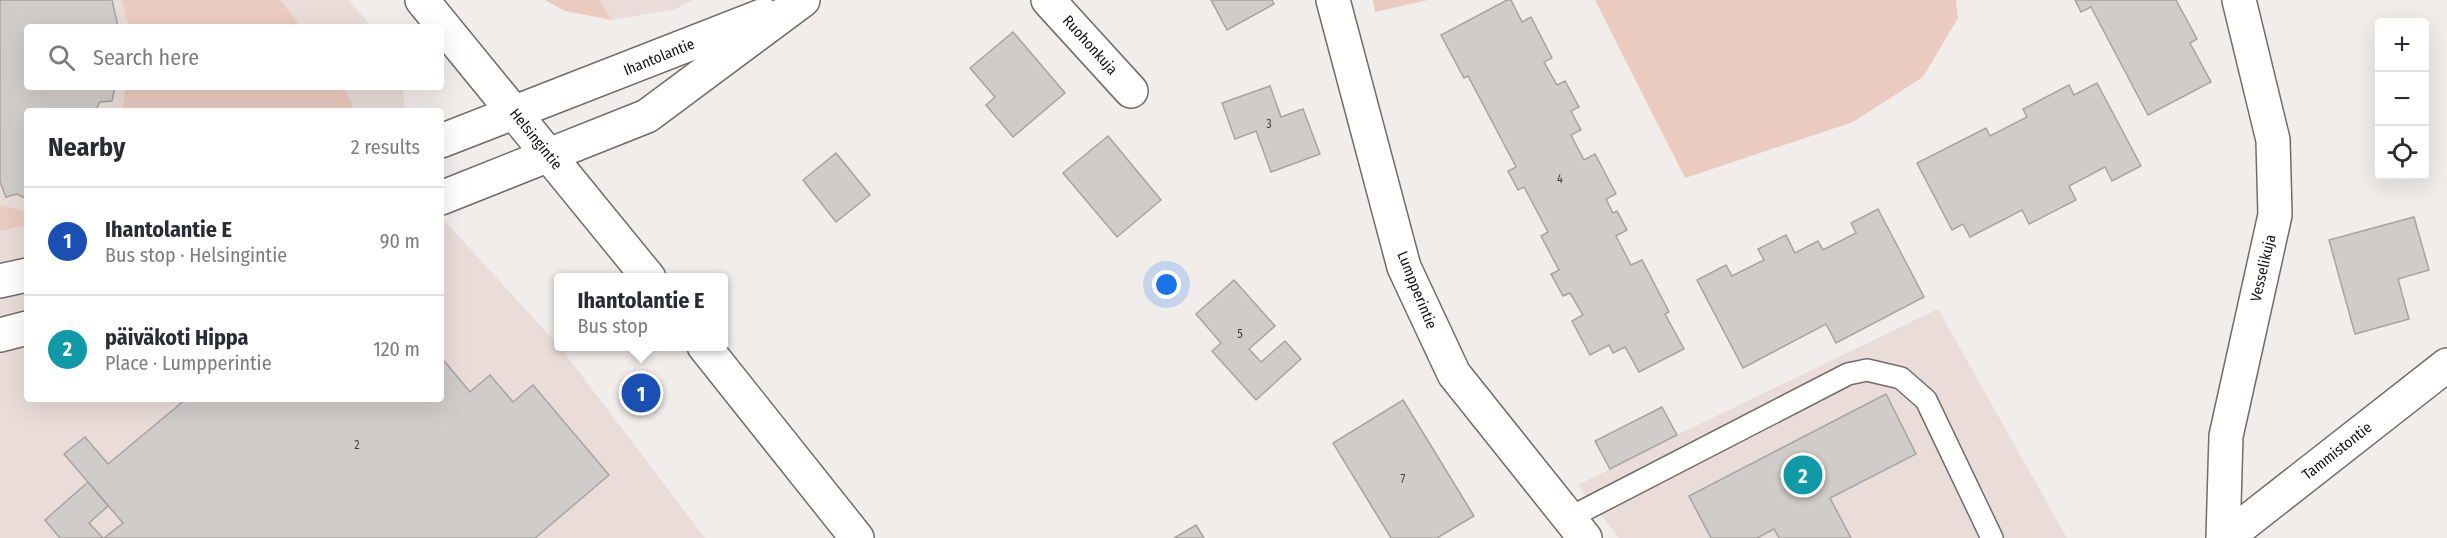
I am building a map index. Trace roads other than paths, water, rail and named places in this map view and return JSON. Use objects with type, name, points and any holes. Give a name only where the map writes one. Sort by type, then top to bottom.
[{"type":"street","name":"Helsingintie","points":[[422,0],[442,24]]},
{"type":"street","name":"Ihantolantie","points":[[444,140],[803,0]]},
{"type":"street","name":"Ihantolantie","points":[[444,197],[647,116],[803,0]]},
{"type":"street","name":"Ruohonkuja","points":[[1048,0],[1131,91]]},
{"type":"street","name":"Lumpperintie","points":[[1334,0],[1408,277],[1454,374],[1577,528]]},
{"type":"street","name":"Vesselikuja","points":[[2225,538],[2226,436],[2276,215],[2273,140],[2239,0]]},
{"type":"street","name":"Helsingintie","points":[[444,27],[645,273]]},
{"type":"street","points":[[0,281],[24,276]]},
{"type":"street","points":[[0,335],[24,329]]},
{"type":"street","points":[[708,351],[856,538]]},
{"type":"street","name":"Tammistontie","points":[[2225,538],[2447,365]]},
{"type":"lane","points":[[1577,528],[1848,374],[1867,370],[1901,378],[1926,400],[1992,538]]},
{"type":"place","name":"Ihantolantie E","points":[[641,393]]},
{"type":"place","name":"päiväkoti Hippa","points":[[1803,475]]}]
